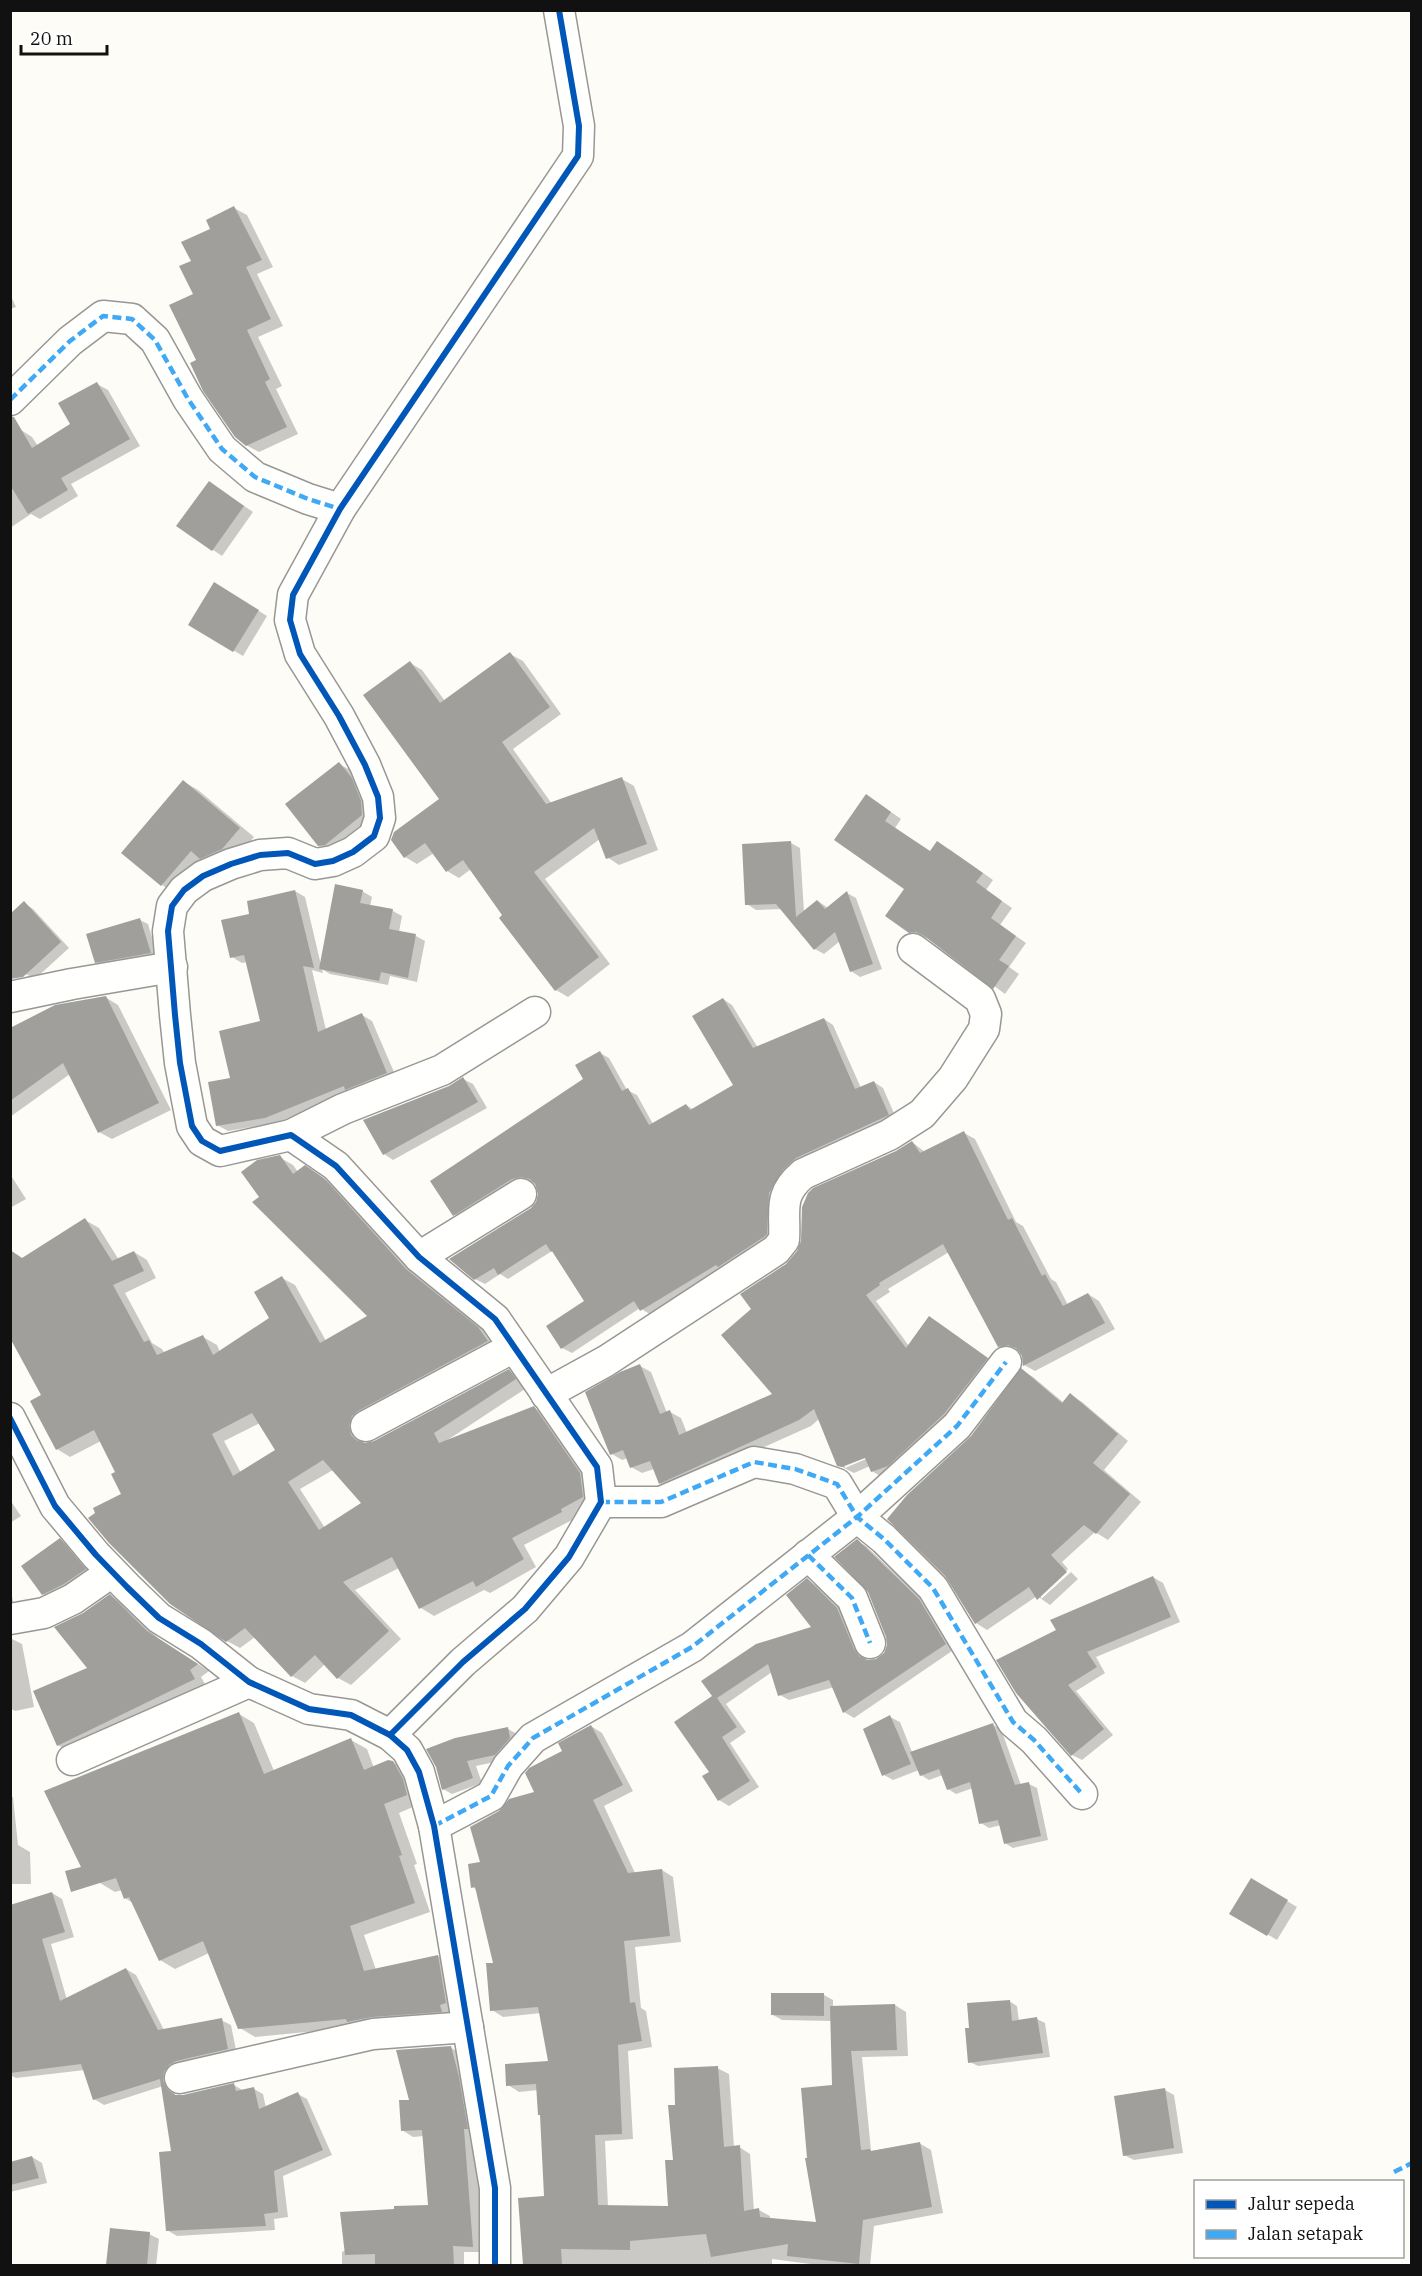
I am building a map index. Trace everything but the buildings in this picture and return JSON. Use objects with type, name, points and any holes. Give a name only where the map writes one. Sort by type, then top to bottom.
[{"type":"street","points":[[535,1012],[442,1070],[343,1109],[291,1134],[220,1151],[202,1142],[192,1126],[180,1063],[168,931],[172,906],[184,890],[203,876],[260,855],[288,853],[315,864],[333,861],[353,852],[374,836],[380,818],[378,797],[365,765],[339,716],[300,654],[290,620],[294,595],[340,509],[579,156],[579,126],[559,10]]},
{"type":"street","points":[[10,400],[70,342],[104,316],[132,319],[155,340],[188,399],[222,449],[255,477],[308,499],[340,509]]},
{"type":"street","points":[[546,1394],[606,1361],[776,1250],[784,1240],[783,1210],[787,1191],[796,1180],[803,1174],[889,1135],[922,1114],[953,1078],[984,1029],[986,1014],[980,999],[913,949]]},
{"type":"street","points":[[10,997],[171,967]]},
{"type":"street","points":[[291,1134],[336,1166],[419,1257],[495,1319],[597,1467],[600,1502],[568,1557],[525,1609],[463,1662],[390,1735]]},
{"type":"street","points":[[419,1257],[521,1194]]},
{"type":"street","points":[[366,1426],[514,1347]]},
{"type":"street","points":[[434,1826],[491,1796],[508,1766],[533,1738],[692,1647],[857,1517],[957,1426],[1005,1362]]},
{"type":"street","points":[[10,1418],[55,1506],[96,1556],[159,1618],[201,1644],[249,1682],[309,1709],[351,1715],[390,1735],[407,1750],[419,1772],[434,1826],[495,2188],[495,2265]]},
{"type":"street","points":[[600,1502],[661,1502],[754,1462],[795,1469],[837,1484],[857,1517],[884,1539],[933,1588],[1012,1722],[1034,1740],[1082,1794]]},
{"type":"street","points":[[808,1555],[852,1598],[870,1643]]},
{"type":"street","points":[[10,1619],[44,1613],[73,1599],[112,1572]]},
{"type":"street","points":[[72,1760],[249,1682]]},
{"type":"street","points":[[180,2078],[373,2034],[468,2027]]},
{"type":"marked path","points":[[10,400],[70,341],[103,316],[132,319],[155,340],[188,399],[222,449],[255,477],[308,499],[340,509]]},
{"type":"marked path","points":[[434,1826],[491,1796],[508,1766],[533,1738],[692,1647],[857,1517],[957,1426],[1006,1362]]},
{"type":"marked path","points":[[601,1502],[661,1502],[754,1462],[795,1469],[837,1484],[857,1517],[884,1539],[933,1588],[1013,1722],[1034,1740],[1082,1794]]},
{"type":"marked path","points":[[808,1555],[852,1598],[870,1643]]},
{"type":"marked path","points":[[1394,2172],[1412,2163]]},
{"type":"cycle path","points":[[390,1735],[463,1662],[525,1609],[569,1557],[601,1502],[597,1467],[495,1319],[419,1257],[336,1166],[291,1135],[220,1151],[202,1141],[192,1126],[180,1063],[168,931],[172,906],[184,890],[203,876],[260,855],[288,853],[315,864],[333,861],[353,852],[374,836],[380,818],[378,797],[365,765],[339,716],[300,654],[290,620],[293,595],[340,509],[578,156],[579,126],[559,10]]},
{"type":"cycle path","points":[[10,1418],[55,1506],[96,1555],[159,1618],[201,1644],[249,1682],[309,1709],[351,1715],[390,1735],[407,1750],[419,1772],[434,1826],[495,2188],[495,2266]]}]
